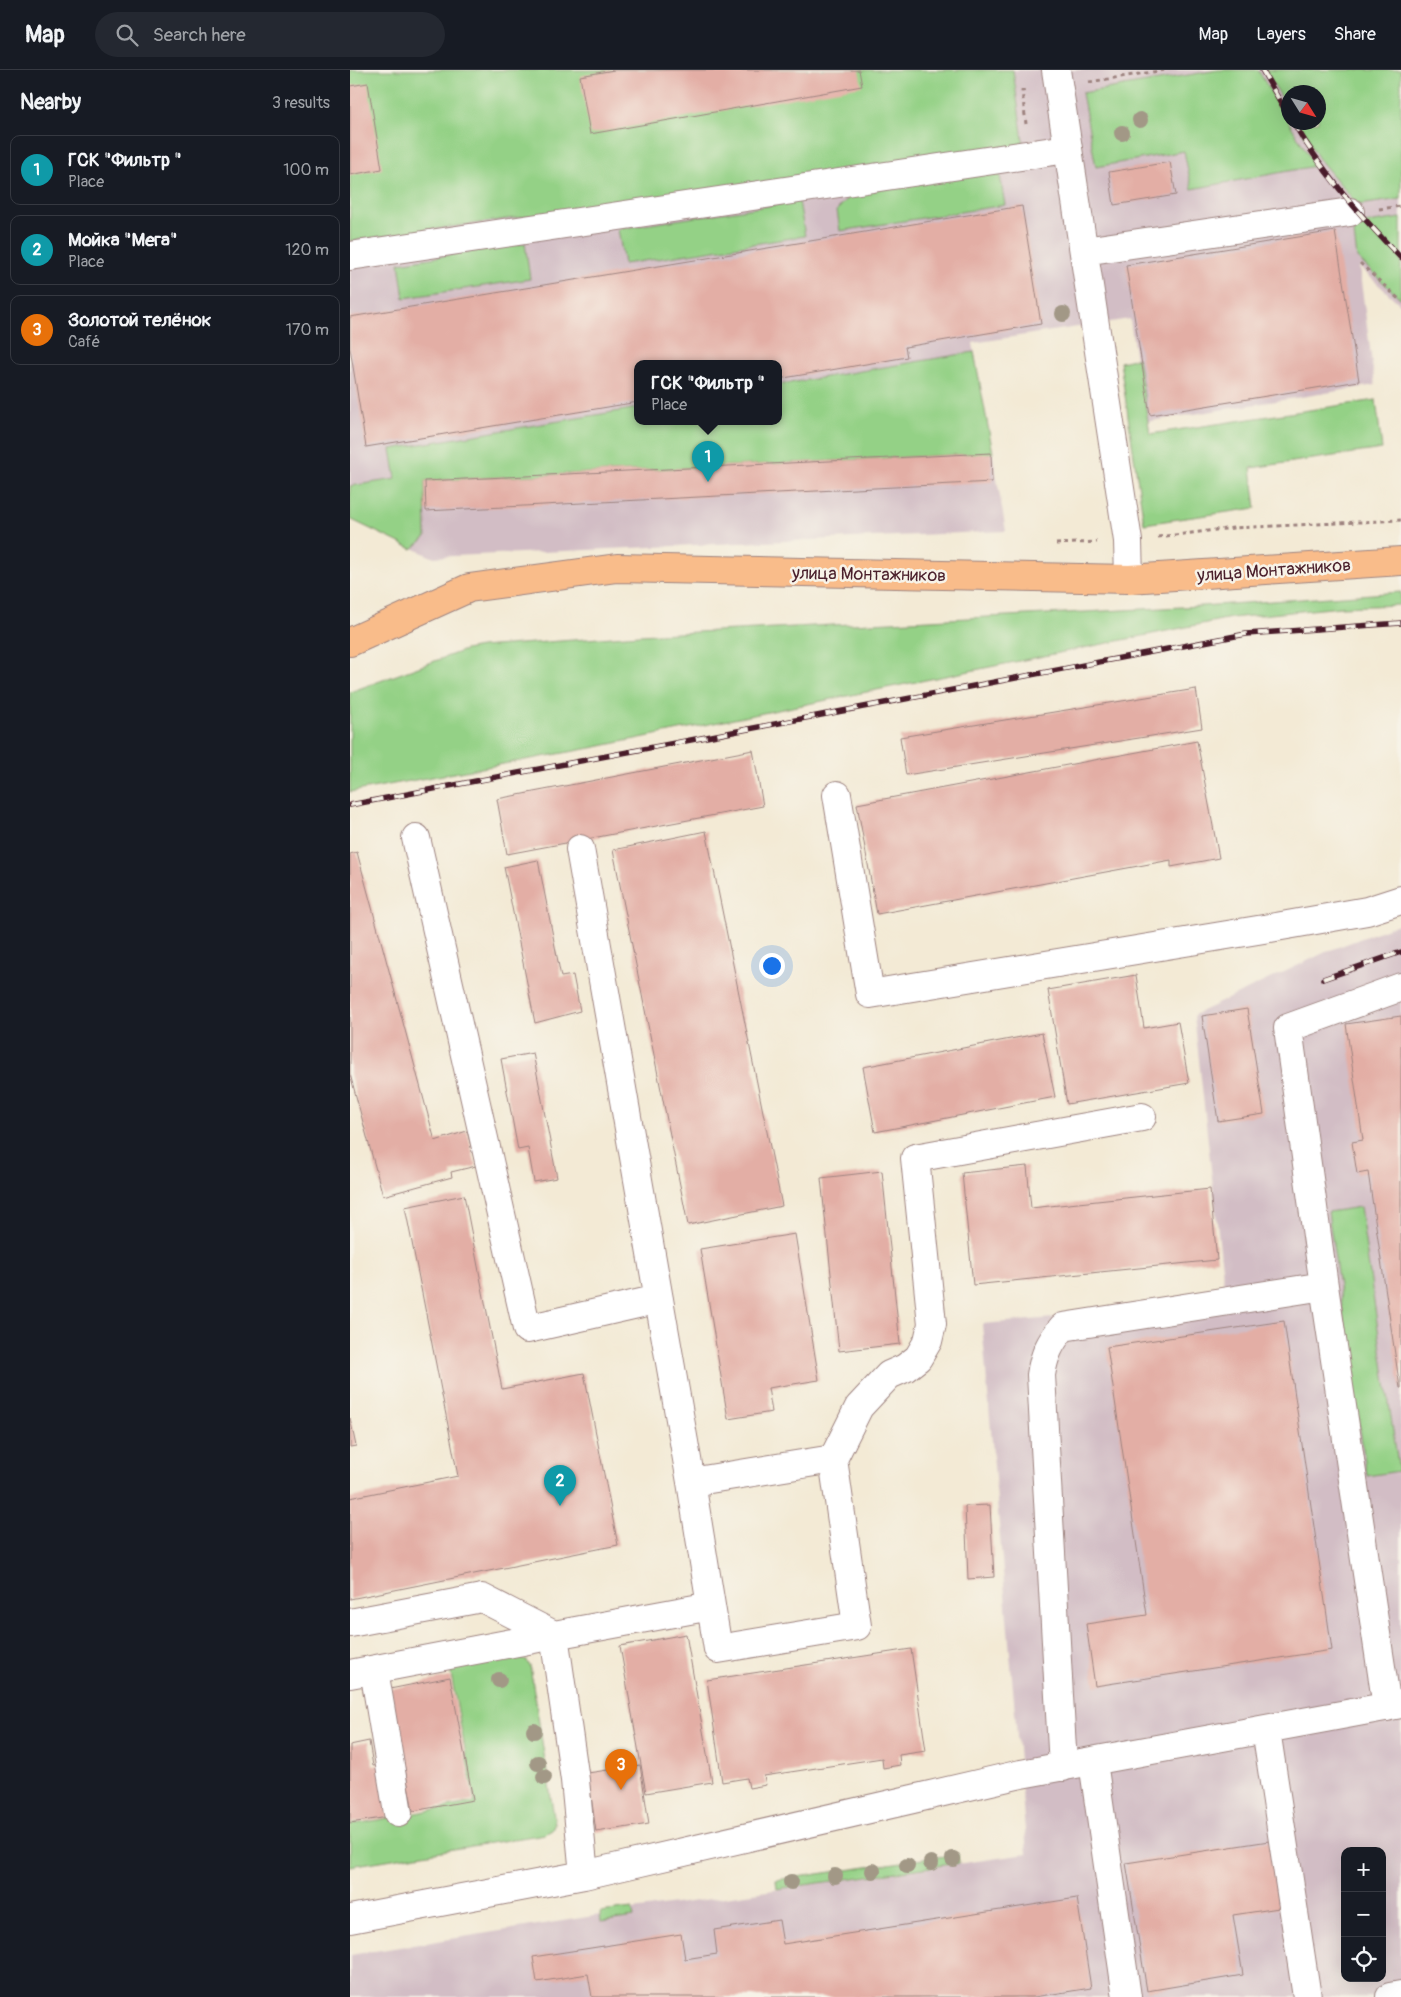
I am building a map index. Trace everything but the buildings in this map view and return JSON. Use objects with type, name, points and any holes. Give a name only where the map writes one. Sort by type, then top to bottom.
[{"type":"main road","name":"улица Монтажников","points":[[350,642],[469,588],[617,568],[1129,579],[1401,561]]},
{"type":"lane","points":[[1056,70],[1128,541],[1129,579]]},
{"type":"lane","points":[[350,256],[1067,149]]},
{"type":"lane","points":[[1084,251],[1363,211]]},
{"type":"lane","points":[[837,795],[870,994],[1367,911],[1401,900]]},
{"type":"lane","points":[[416,838],[527,1329],[659,1299]]},
{"type":"lane","points":[[580,849],[691,1482],[718,1649],[858,1626],[833,1459],[859,1407],[889,1375],[905,1368],[918,1358],[928,1341],[932,1324],[914,1158],[1142,1117]]},
{"type":"lane","points":[[350,1919],[584,1875],[1021,1774],[1394,1705],[1324,1286],[1288,1028],[1401,987]]},
{"type":"lane","points":[[1063,1767],[1041,1375],[1044,1358],[1050,1342],[1063,1327],[1324,1286]]},
{"type":"lane","points":[[691,1482],[833,1459]]},
{"type":"lane","points":[[350,1623],[482,1598],[554,1635]]},
{"type":"lane","points":[[398,1813],[362,1672],[711,1606]]},
{"type":"lane","points":[[554,1635],[577,1796],[584,1875]]},
{"type":"lane","points":[[1266,1730],[1307,1997]]},
{"type":"lane","points":[[1093,1762],[1127,1997]]},
{"type":"lane","points":[[1390,1997],[1401,1995]]},
{"type":"path","points":[[1363,211],[1401,206]]},
{"type":"path","points":[[1360,263],[1401,302]]},
{"type":"shaded area","points":[[350,70],[1401,70],[1401,305],[1359,267],[1375,385],[1145,422],[1130,319],[973,343],[1006,531],[432,557],[350,519]]},
{"type":"shaded area","points":[[1401,923],[1401,1997],[350,1997],[350,1955],[600,1915],[601,1921],[633,1917],[633,1910],[1027,1854],[982,1324],[1226,1304],[1194,1015],[1328,951]]},
{"type":"green space","points":[[350,70],[1013,70],[1024,147],[350,241]]},
{"type":"green space","points":[[1218,70],[1258,70],[1281,109],[1281,130],[1294,130],[1315,166],[1192,189],[1184,151],[1096,167],[1082,93]]},
{"type":"green space","points":[[1265,70],[1401,70],[1401,199],[1358,205],[1319,159],[1301,130],[1326,130],[1326,85],[1281,85],[1281,96]]},
{"type":"green space","points":[[999,170],[1005,205],[840,231],[837,210],[853,193]]},
{"type":"green space","points":[[799,201],[805,236],[624,264],[618,229]]},
{"type":"green space","points":[[1401,218],[1401,299],[1357,258],[1353,225]]},
{"type":"green space","points":[[525,243],[530,279],[404,298],[399,263]]},
{"type":"green space","points":[[974,352],[993,453],[425,481],[426,537],[412,549],[350,519],[350,486],[396,479],[391,449],[634,409],[634,425],[782,425],[782,384]]},
{"type":"green space","points":[[1138,358],[1150,434],[1376,400],[1382,449],[1251,468],[1256,508],[1144,524],[1120,362]]},
{"type":"green space","points":[[1401,592],[1401,605],[1341,607],[1231,618],[591,748],[350,792],[350,692],[465,650],[481,647],[639,635],[1201,606]]},
{"type":"green space","points":[[1360,1207],[1399,1471],[1367,1476],[1328,1212]]},
{"type":"green space","points":[[514,1656],[527,1661],[530,1666],[555,1823],[552,1830],[545,1834],[350,1866],[350,1825],[475,1802],[450,1669]]},
{"type":"green space","points":[[958,1854],[959,1863],[777,1889],[776,1880]]},
{"type":"green space","points":[[632,1908],[634,1917],[601,1922],[600,1912]]},
{"type":"railway","points":[[1262,70],[1281,103]]},
{"type":"railway","points":[[1298,130],[1343,193],[1401,258]]},
{"type":"railway","points":[[350,805],[1246,634],[1401,623]]},
{"type":"railway","points":[[1323,979],[1401,952]]},
{"type":"place","name":"ГСК \"Фильтр \"","points":[[708,482]]},
{"type":"place","name":"Мойка \"Мега\"","points":[[560,1506]]},
{"type":"place","name":"Золотой телёнок","points":[[621,1790]]}]
